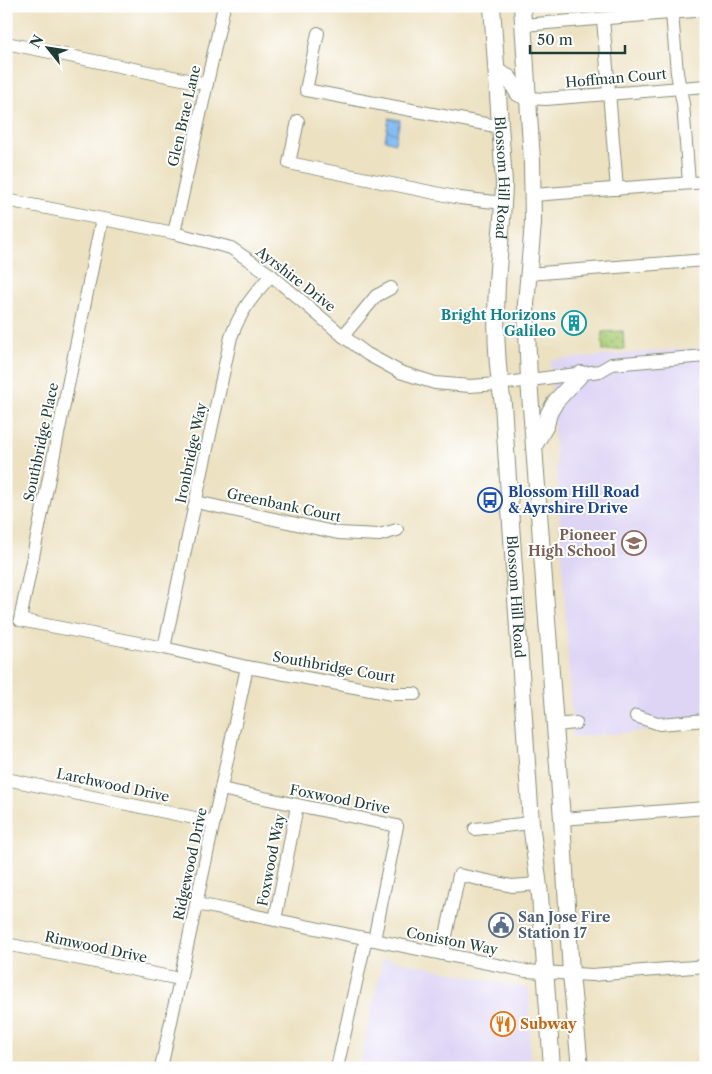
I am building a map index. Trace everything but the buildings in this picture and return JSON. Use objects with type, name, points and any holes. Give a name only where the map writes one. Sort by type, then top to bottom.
[{"type":"main road","name":"Blossom Hill Road","points":[[492,6],[501,127],[503,203],[497,285],[499,384],[503,404],[531,823],[538,884],[552,1068]]},
{"type":"main road","points":[[522,6],[533,195],[533,223],[528,274],[529,380],[562,819],[571,974],[580,1068]]},
{"type":"main road","points":[[497,72],[509,78],[518,93],[528,98]]},
{"type":"main road","points":[[534,446],[546,425],[549,413],[556,401],[581,374]]},
{"type":"street","name":"Glen Brae Lane","points":[[174,233],[224,6]]},
{"type":"street","points":[[523,25],[706,10]]},
{"type":"street","points":[[672,13],[676,73],[683,104],[689,183]]},
{"type":"street","points":[[603,18],[617,189]]},
{"type":"street","points":[[318,34],[306,90],[501,127]]},
{"type":"street","points":[[6,43],[207,84]]},
{"type":"street","name":"Hoffman Court","points":[[528,98],[546,99],[706,86]]},
{"type":"street","points":[[298,120],[289,163],[460,198],[503,203]]},
{"type":"street","points":[[533,195],[706,182]]},
{"type":"street","name":"Ayrshire Drive","points":[[6,200],[174,233],[231,248],[271,274],[343,336],[367,354],[400,372],[435,384],[470,386],[499,384],[581,374],[600,370],[612,364],[706,356]]},
{"type":"street","name":"Southbridge Place","points":[[102,219],[20,620],[164,648],[247,667]]},
{"type":"street","points":[[528,274],[706,260]]},
{"type":"street","name":"Ironbridge Way","points":[[164,648],[231,336],[240,315],[271,274]]},
{"type":"street","points":[[343,336],[376,296],[391,288]]},
{"type":"street","name":"Greenbank Court","points":[[196,502],[338,533],[379,535],[397,530]]},
{"type":"street","name":"Southbridge Court","points":[[247,667],[392,694],[415,694]]},
{"type":"street","name":"Ridgewood Drive","points":[[161,1068],[247,667]]},
{"type":"street","points":[[636,716],[660,724],[706,720]]},
{"type":"street","points":[[555,725],[576,723]]},
{"type":"street","name":"Larchwood Drive","points":[[6,779],[214,822]]},
{"type":"street","name":"Foxwood Drive","points":[[221,790],[397,826],[370,939]]},
{"type":"street","name":"Foxwood Way","points":[[275,920],[297,806]]},
{"type":"street","points":[[562,819],[706,808]]},
{"type":"street","points":[[475,829],[531,823]]},
{"type":"street","points":[[442,954],[459,875],[512,886],[538,884]]},
{"type":"street","name":"Coniston Way","points":[[196,904],[526,971],[592,975],[706,966]]},
{"type":"street","points":[[337,1068],[370,939]]},
{"type":"street","name":"Rimwood Drive","points":[[6,944],[180,979]]},
{"type":"shaded area","name":"Pioneer High School","points":[[706,347],[706,726],[573,737],[550,360]]},
{"type":"shaded area","points":[[383,958],[529,989],[530,1068],[359,1068]]},
{"type":"green space","points":[[623,331],[624,349],[603,351],[602,332]]},
{"type":"water","points":[[389,118],[400,120],[395,143],[385,140]]},
{"type":"place","name":"Bright Horizons Galileo","points":[[574,323]]},
{"type":"place","name":"Blossom Hill Road & Ayrshire Drive","points":[[490,500]]},
{"type":"place","name":"Pioneer High School","points":[[634,543]]},
{"type":"place","name":"San Jose Fire Station 17","points":[[501,925]]},
{"type":"place","name":"Subway","points":[[503,1024]]}]
